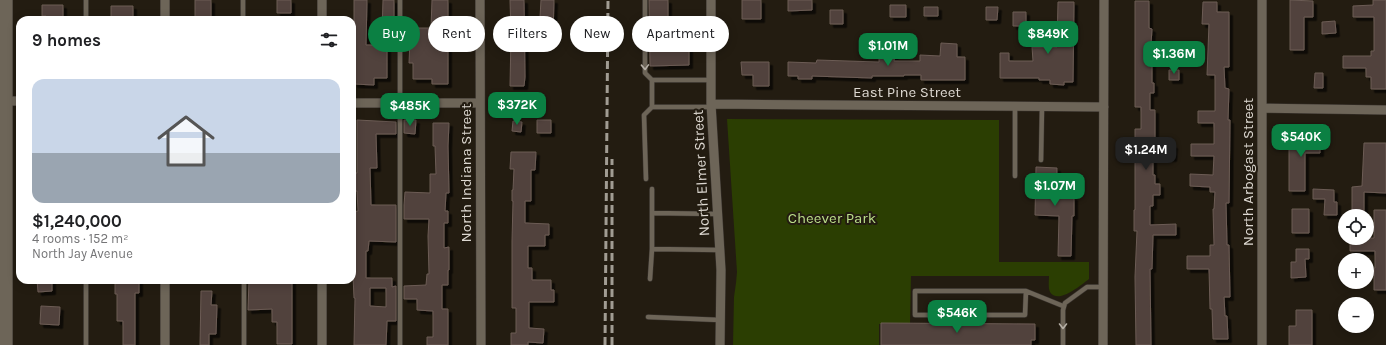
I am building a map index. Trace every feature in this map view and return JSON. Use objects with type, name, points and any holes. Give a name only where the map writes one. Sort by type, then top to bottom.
[{"type":"street","points":[[6,0],[3,101],[3,264],[6,345]]},
{"type":"street","points":[[165,0],[165,16]]},
{"type":"street","points":[[322,0],[322,16]]},
{"type":"street","name":"North Indiana Street","points":[[480,0],[479,103],[481,345]]},
{"type":"street","name":"North Elmer Street","points":[[711,0],[711,106],[721,270],[720,345]]},
{"type":"street","points":[[1103,345],[1104,0]]},
{"type":"street","name":"North Arbogast Street","points":[[1262,0],[1262,345]]},
{"type":"street","points":[[3,101],[16,101]]},
{"type":"street","points":[[356,103],[479,103]]},
{"type":"street","name":"East Pine Street","points":[[711,106],[1104,107]]},
{"type":"street","points":[[1262,108],[1386,110]]},
{"type":"street","points":[[165,284],[165,345]]},
{"type":"street","points":[[322,284],[322,345]]},
{"type":"lane","points":[[86,0],[86,16]]},
{"type":"lane","points":[[244,0],[244,16]]},
{"type":"lane","points":[[400,0],[400,345]]},
{"type":"lane","points":[[645,0],[645,73],[652,80],[711,80]]},
{"type":"lane","points":[[652,80],[652,107]]},
{"type":"lane","points":[[646,179],[644,115],[652,107],[711,106]]},
{"type":"lane","points":[[1015,106],[1015,176]]},
{"type":"lane","points":[[1041,160],[1042,107]]},
{"type":"lane","points":[[650,279],[652,249],[652,189]]},
{"type":"lane","points":[[652,213],[717,214]]},
{"type":"lane","points":[[652,249],[720,250]]},
{"type":"lane","points":[[86,284],[86,345]]},
{"type":"lane","points":[[244,284],[244,345]]},
{"type":"lane","points":[[1063,345],[1063,306],[1068,300],[1087,287],[1103,287]]},
{"type":"lane","points":[[1026,291],[1025,314],[915,314],[915,291],[1026,291],[1063,306]]},
{"type":"lane","points":[[648,318],[720,320]]},
{"type":"green space","name":"Cheever Park","points":[[727,119],[999,120],[999,262],[1089,262],[1089,279],[1070,293],[1058,296],[1050,292],[1049,276],[911,276],[910,324],[879,324],[879,345],[733,345],[734,297],[737,272]]},
{"type":"building","points":[[195,0],[211,0],[211,16],[195,16]]},
{"type":"building","points":[[277,0],[291,0],[291,13],[277,13]]},
{"type":"building","points":[[354,0],[367,0],[366,45],[368,45],[368,52],[387,52],[387,78],[374,78],[374,85],[356,84],[356,16],[354,16]]},
{"type":"building","points":[[383,0],[394,0],[394,16],[382,16]]},
{"type":"building","points":[[432,0],[448,0],[448,16],[431,16]]},
{"type":"building","points":[[510,0],[524,0],[524,16],[510,16]]},
{"type":"building","points":[[541,0],[554,0],[554,16],[540,16]]},
{"type":"building","points":[[649,0],[668,0],[668,16],[649,16]]},
{"type":"building","points":[[742,0],[761,0],[761,19],[742,19]]},
{"type":"building","points":[[788,0],[812,0],[812,10],[788,11]]},
{"type":"building","points":[[1290,0],[1313,1],[1313,17],[1304,17],[1304,50],[1290,50]]},
{"type":"building","points":[[1373,0],[1386,0],[1386,89],[1371,89],[1371,77],[1366,77],[1366,68],[1343,68],[1343,56],[1371,56],[1371,51],[1374,51],[1374,17],[1353,17],[1353,6],[1373,5]]},
{"type":"building","points":[[1135,1],[1149,1],[1149,28],[1152,29],[1151,44],[1168,44],[1168,51],[1152,52],[1152,83],[1154,83],[1154,93],[1150,93],[1150,110],[1155,110],[1155,145],[1174,145],[1173,158],[1153,157],[1153,175],[1155,175],[1155,184],[1160,184],[1160,195],[1153,195],[1153,206],[1150,206],[1150,225],[1176,224],[1176,235],[1153,235],[1152,269],[1150,269],[1151,345],[1136,345],[1135,277],[1137,231],[1134,231],[1135,129],[1141,129],[1141,107],[1135,107]]},
{"type":"building","points":[[1058,2],[1074,2],[1073,82],[1064,82],[1064,85],[1050,84],[1050,80],[1039,80],[1039,78],[1000,78],[1000,53],[1009,53],[1009,61],[1033,61],[1032,47],[1057,47]]},
{"type":"building","points":[[1203,2],[1217,2],[1217,12],[1229,12],[1229,67],[1224,67],[1225,88],[1229,89],[1228,120],[1230,120],[1229,203],[1226,203],[1227,245],[1229,245],[1230,297],[1224,297],[1228,339],[1213,339],[1212,309],[1210,309],[1209,269],[1187,269],[1187,256],[1210,256],[1210,245],[1214,245],[1213,209],[1215,192],[1210,192],[1210,187],[1190,186],[1190,174],[1213,175],[1214,156],[1191,156],[1191,144],[1214,144],[1214,123],[1198,123],[1198,111],[1215,111],[1215,75],[1207,75],[1209,24],[1202,24]]},
{"type":"building","points":[[42,5],[63,5],[63,16],[42,16]]},
{"type":"building","points":[[890,5],[906,5],[906,17],[890,17]]},
{"type":"building","points":[[111,6],[133,6],[133,16],[111,16]]},
{"type":"building","points":[[924,7],[938,7],[938,16],[924,16]]},
{"type":"building","points":[[986,7],[998,7],[997,20],[986,20]]},
{"type":"building","points":[[830,10],[843,10],[843,24],[830,24]]},
{"type":"building","points":[[1013,12],[1026,12],[1026,26],[1013,26]]},
{"type":"building","points":[[1335,21],[1336,33],[1322,34],[1322,22]]},
{"type":"building","points":[[420,28],[428,28],[428,52],[448,52],[448,84],[432,84],[432,79],[413,79],[413,63],[409,63],[409,52],[420,52]]},
{"type":"building","points":[[941,43],[957,44],[957,57],[965,57],[965,80],[921,80],[921,75],[872,76],[872,78],[812,76],[812,79],[798,79],[798,76],[788,76],[788,62],[816,63],[817,60],[879,62],[879,51],[895,51],[894,61],[920,61],[920,55],[940,56]]},
{"type":"building","points":[[511,52],[525,52],[524,86],[510,86]]},
{"type":"building","points":[[650,52],[689,52],[689,65],[650,66]]},
{"type":"building","points":[[741,62],[769,62],[769,86],[753,86],[753,75],[742,75]]},
{"type":"building","points":[[1169,70],[1179,70],[1179,80],[1169,80]]},
{"type":"building","points":[[1315,73],[1323,73],[1323,88],[1314,88]]},
{"type":"building","points":[[357,120],[396,122],[396,134],[376,134],[377,168],[370,168],[371,205],[396,205],[396,242],[369,241],[368,251],[366,251],[366,278],[392,278],[392,287],[396,286],[396,321],[387,321],[386,345],[354,345],[355,298],[353,284],[356,284],[356,211],[358,211],[356,173]],"holes":[[[370,288],[386,288],[386,307],[370,306]]]},
{"type":"building","points":[[404,120],[416,120],[415,134],[404,133]]},
{"type":"building","points":[[537,120],[551,120],[551,133],[537,133]]},
{"type":"building","points":[[513,121],[522,122],[521,132],[512,131]]},
{"type":"building","points":[[433,123],[449,123],[449,193],[446,193],[445,211],[448,211],[448,223],[444,223],[444,248],[449,247],[449,270],[448,285],[442,285],[442,309],[448,309],[448,345],[427,345],[427,337],[433,337],[433,311],[417,310],[417,299],[404,299],[404,286],[426,285],[427,274],[429,274],[429,219],[404,219],[404,205],[405,192],[430,193],[430,174],[436,174],[435,146],[433,146]]},
{"type":"building","points":[[1320,133],[1320,153],[1305,153],[1305,191],[1289,191],[1289,137],[1295,137],[1295,134]]},
{"type":"building","points":[[1364,143],[1386,143],[1386,193],[1364,192],[1364,209],[1352,209],[1352,187],[1362,186]]},
{"type":"building","points":[[511,152],[536,152],[535,170],[531,170],[531,201],[525,201],[525,223],[549,224],[549,235],[545,235],[545,246],[528,246],[528,268],[532,268],[532,280],[551,280],[551,290],[554,290],[554,302],[529,302],[529,328],[544,329],[543,343],[528,342],[528,345],[511,345],[511,333],[516,333],[516,308],[512,308],[512,190],[514,169],[510,169]]},
{"type":"building","points":[[1036,167],[1057,168],[1056,197],[1074,197],[1071,256],[1058,256],[1059,216],[1035,215]]},
{"type":"building","points":[[1313,189],[1334,190],[1334,202],[1337,202],[1337,215],[1324,215],[1325,199],[1313,199]]},
{"type":"building","points":[[1292,209],[1309,209],[1309,233],[1292,233]]},
{"type":"building","points":[[1374,210],[1386,210],[1386,290],[1374,290],[1375,251],[1350,251],[1350,245],[1374,245]]},
{"type":"building","points":[[1296,249],[1309,249],[1309,259],[1305,259],[1306,277],[1291,278],[1291,262],[1296,262]]},
{"type":"building","points":[[37,284],[52,284],[52,291],[38,292]]},
{"type":"building","points":[[115,284],[139,284],[139,293],[135,293],[135,345],[123,345],[123,321],[117,321],[117,294],[115,294]]},
{"type":"building","points":[[249,284],[292,284],[292,344],[277,344],[277,322],[272,322],[272,309],[248,310]]},
{"type":"building","points":[[201,291],[212,291],[211,305],[217,305],[216,334],[209,334],[209,345],[200,345]]},
{"type":"building","points":[[41,306],[60,307],[59,325],[40,324]]},
{"type":"building","points":[[1296,310],[1312,310],[1312,345],[1289,345],[1289,326],[1296,326]]},
{"type":"building","points":[[881,323],[1035,324],[1035,340],[1031,340],[1031,345],[881,345]]},
{"type":"railway","points":[[605,345],[608,0]]},
{"type":"railway","points":[[612,159],[612,345]]}]
